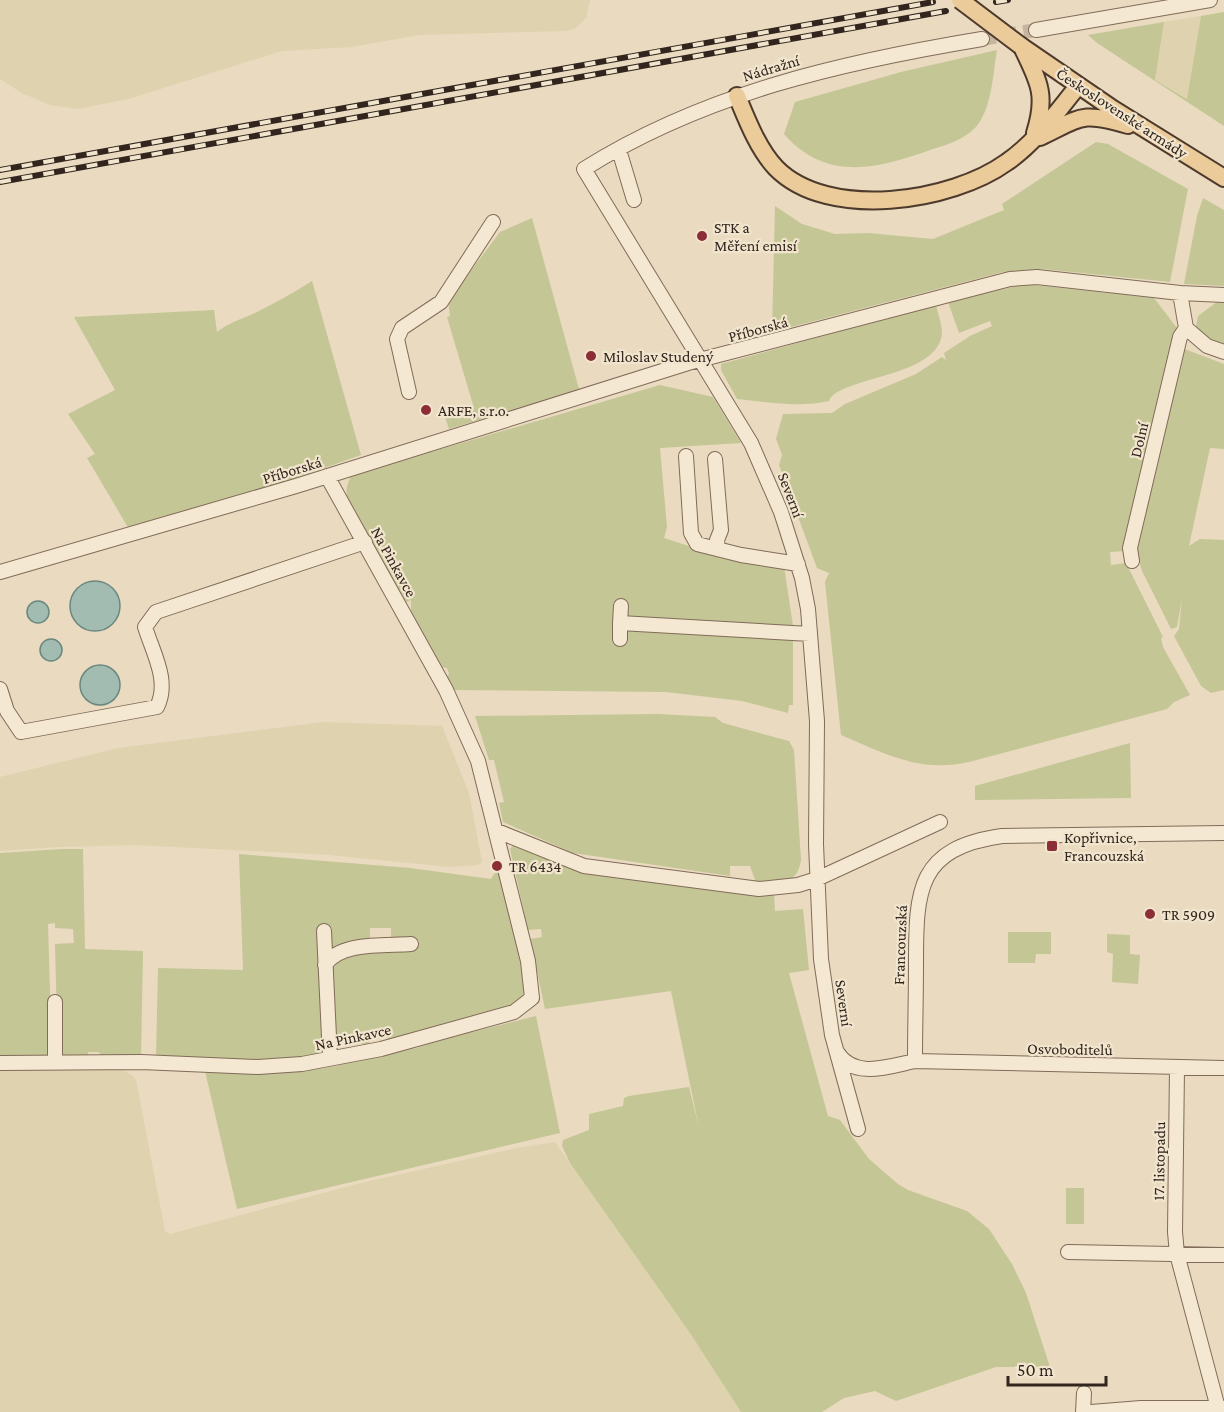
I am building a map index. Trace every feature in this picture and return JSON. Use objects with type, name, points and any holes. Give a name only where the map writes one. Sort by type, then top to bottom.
[{"type":"main road","name":"Československé armády","points":[[960,0],[1078,86],[1224,178]]},
{"type":"main road","points":[[1021,46],[1036,76],[1043,99],[1033,140]]},
{"type":"main road","points":[[737,96],[748,123],[777,169],[792,181],[810,189],[846,199],[901,199],[954,187],[1005,164],[1033,140],[1078,86]]},
{"type":"main road","points":[[1033,140],[1081,118],[1092,116],[1149,132]]},
{"type":"street","points":[[1035,30],[1210,0]]},
{"type":"street","name":"Nádražní","points":[[584,169],[699,110],[737,96],[805,75],[982,39]]},
{"type":"street","points":[[619,150],[634,200]]},
{"type":"street","name":"Severní","points":[[584,169],[762,466],[784,519],[798,564],[806,594],[817,721],[817,879],[821,959],[836,1050],[858,1129]]},
{"type":"street","points":[[409,392],[397,339],[402,328],[441,302],[493,222]]},
{"type":"street","name":"Příborská","points":[[0,572],[327,476],[701,361],[1010,279],[1037,277],[1180,293],[1224,295]]},
{"type":"street","points":[[1180,293],[1186,328],[1207,346],[1224,352]]},
{"type":"street","name":"Dolní","points":[[1132,561],[1130,548],[1180,337],[1186,328]]},
{"type":"street","points":[[686,456],[692,533],[697,544],[741,555],[798,564]]},
{"type":"street","points":[[715,459],[722,530],[717,540],[718,549]]},
{"type":"street","name":"Na Pinkavce","points":[[0,1063],[155,1063],[258,1067],[302,1064],[412,1041],[514,1012],[529,1003],[533,991],[528,960],[478,760],[446,690],[327,476]]},
{"type":"street","points":[[0,689],[7,711],[21,732],[157,707],[163,695],[163,683],[146,627],[156,612],[364,542]]},
{"type":"street","points":[[620,639],[621,606]]},
{"type":"street","points":[[620,623],[810,634]]},
{"type":"street","points":[[497,831],[584,866],[759,889],[798,885],[817,879],[940,822]]},
{"type":"street","name":"Francouzská","points":[[915,1061],[918,899],[933,867],[950,851],[976,840],[1002,836],[1224,833]]},
{"type":"street","points":[[324,931],[330,1058]]},
{"type":"street","points":[[325,965],[330,958],[343,952],[411,944]]},
{"type":"street","points":[[55,1002],[55,1063]]},
{"type":"street","points":[[836,1050],[849,1065],[860,1068],[875,1068],[915,1061]]},
{"type":"street","name":"Osvoboditelů","points":[[915,1061],[1224,1068]]},
{"type":"street","name":"17. listopadu","points":[[1091,1412],[1158,1407],[1221,1408],[1177,1254],[1174,1232],[1177,1068]]},
{"type":"street","points":[[1068,1252],[1224,1255]]},
{"type":"street","points":[[1083,1412],[1084,1393]]},
{"type":"shaded area","points":[[0,0],[590,0],[586,18],[574,29],[565,31],[419,35],[352,47],[282,51],[128,99],[78,109],[50,105],[22,93],[0,79]]},
{"type":"shaded area","points":[[1201,16],[1188,99],[1155,80],[1164,22]]},
{"type":"shaded area","points":[[95,581],[113,588],[120,606],[113,624],[95,631],[77,624],[70,606],[77,588]]},
{"type":"shaded area","points":[[38,601],[46,604],[49,612],[46,620],[38,623],[30,620],[27,612],[30,604]]},
{"type":"shaded area","points":[[51,639],[59,642],[62,650],[59,658],[51,661],[43,658],[40,650],[43,642]]},
{"type":"shaded area","points":[[100,665],[108,666],[114,671],[119,677],[119,693],[114,699],[108,704],[100,705],[92,704],[86,699],[81,693],[80,685],[81,677],[86,671],[92,666]]},
{"type":"shaded area","points":[[323,722],[442,726],[469,793],[482,862],[477,865],[450,867],[329,855],[136,845],[0,851],[0,777],[118,748]]},
{"type":"shaded area","points":[[0,1070],[123,1070],[132,1075],[136,1080],[165,1231],[170,1234],[357,1184],[517,1148],[555,1142],[690,1333],[741,1412],[0,1412]]},
{"type":"green space","points":[[1224,12],[1224,126],[1097,43],[1088,35],[1164,22],[1155,80],[1187,99],[1201,16]]},
{"type":"green space","points":[[997,50],[991,91],[981,120],[970,132],[948,144],[891,162],[853,167],[835,165],[817,159],[800,149],[784,134],[795,102],[901,72]]},
{"type":"green space","points":[[1096,142],[1108,144],[1188,189],[1170,282],[1042,269],[1003,272],[772,332],[775,206],[802,224],[835,234],[868,233],[933,239],[1004,210],[1002,204]]},
{"type":"green space","points":[[1203,198],[1224,210],[1224,286],[1184,284],[1197,216]]},
{"type":"green space","points":[[532,218],[579,389],[449,429],[445,417],[474,408],[447,317],[450,316],[448,301],[500,232]]},
{"type":"green space","points":[[312,281],[361,455],[242,497],[129,529],[87,458],[95,454],[68,414],[115,390],[74,317],[214,310],[217,332]]},
{"type":"green space","points":[[1025,284],[1154,298],[1177,328],[1125,551],[1110,552],[1111,565],[1126,563],[1163,637],[1161,638],[1163,647],[1190,695],[1174,702],[1167,709],[969,762],[934,765],[903,760],[841,735],[825,582],[829,573],[817,568],[779,465],[782,455],[776,439],[783,414],[832,413],[845,404],[916,374],[942,357],[946,360],[944,353],[970,336],[992,326],[990,321],[959,333],[948,302]]},
{"type":"green space","points":[[1217,302],[1224,302],[1224,347],[1206,338],[1196,327],[1198,316]]},
{"type":"green space","points":[[936,305],[942,333],[937,348],[908,368],[850,386],[837,393],[829,401],[795,404],[737,399],[721,370],[721,364]]},
{"type":"green space","points":[[1182,348],[1224,364],[1224,449],[1210,448],[1189,546],[1200,539],[1224,540],[1224,690],[1211,693],[1201,686],[1174,636],[1179,629],[1182,599],[1177,627],[1171,629],[1142,571],[1135,548]]},
{"type":"green space","points":[[660,385],[713,397],[741,443],[660,448],[667,527],[664,538],[729,559],[784,566],[793,626],[625,617],[624,628],[793,637],[793,705],[789,705],[788,713],[742,701],[666,692],[452,690],[446,679],[449,674],[447,668],[440,667],[411,614],[411,600],[404,603],[361,531],[358,516],[350,507],[347,497],[347,485],[352,475]]},
{"type":"green space","points":[[658,714],[715,717],[723,723],[789,741],[794,750],[801,860],[796,875],[786,881],[756,883],[750,866],[730,866],[730,876],[573,853],[503,822],[499,803],[504,802],[494,760],[489,760],[475,716]]},
{"type":"green space","points":[[1130,743],[1131,798],[975,800],[975,786]]},
{"type":"green space","points":[[514,844],[578,868],[774,894],[775,911],[803,909],[809,970],[789,973],[828,1116],[840,1120],[869,1159],[898,1184],[908,1190],[967,1211],[989,1229],[1012,1264],[1026,1293],[1050,1367],[996,1367],[896,1401],[875,1391],[844,1398],[822,1412],[741,1412],[690,1333],[570,1163],[562,1146],[563,1140],[589,1130],[589,1114],[623,1106],[624,1098],[629,1096],[689,1087],[699,1128],[671,991],[545,1009],[530,939],[542,937],[541,929],[528,930],[510,849]]},
{"type":"green space","points":[[83,849],[85,949],[143,951],[141,1058],[106,1058],[98,1052],[88,1052],[88,1059],[58,1060],[55,944],[74,943],[73,929],[55,928],[55,923],[48,924],[52,1060],[0,1059],[0,853]]},
{"type":"green space","points":[[239,854],[410,868],[491,879],[502,869],[526,975],[526,986],[522,999],[509,1008],[389,1041],[385,1035],[371,1035],[369,1045],[358,1043],[335,1047],[331,963],[391,940],[391,928],[370,928],[370,941],[328,952],[327,927],[320,924],[325,1055],[246,1063],[164,1055],[156,1058],[158,968],[243,970]]},
{"type":"green space","points":[[1008,932],[1051,932],[1051,954],[1036,954],[1035,963],[1008,963]]},
{"type":"green space","points":[[1107,934],[1130,935],[1130,954],[1140,955],[1138,984],[1112,982],[1113,954],[1107,952]]},
{"type":"green space","points":[[536,1016],[560,1133],[237,1209],[205,1071],[282,1071],[326,1068],[351,1059],[417,1048],[472,1029],[473,1032]]},
{"type":"green space","points":[[1066,1188],[1084,1188],[1084,1224],[1066,1224]]},
{"type":"tunnel","points":[[982,39],[1036,30]]},
{"type":"railway","points":[[996,2],[1008,0]]},
{"type":"railway","points":[[0,170],[933,2]]},
{"type":"railway","points":[[0,182],[946,11]]},
{"type":"place","name":"STK a Měření emisí","points":[[702,236]]},
{"type":"place","name":"Miloslav Studený","points":[[591,356]]},
{"type":"place","name":"ARFE, s.r.o.","points":[[426,410]]},
{"type":"place","name":"Kopřivnice, Francouzská","points":[[1052,846]]},
{"type":"place","name":"TR 6434","points":[[497,866]]},
{"type":"place","name":"TR 5909","points":[[1150,914]]}]
